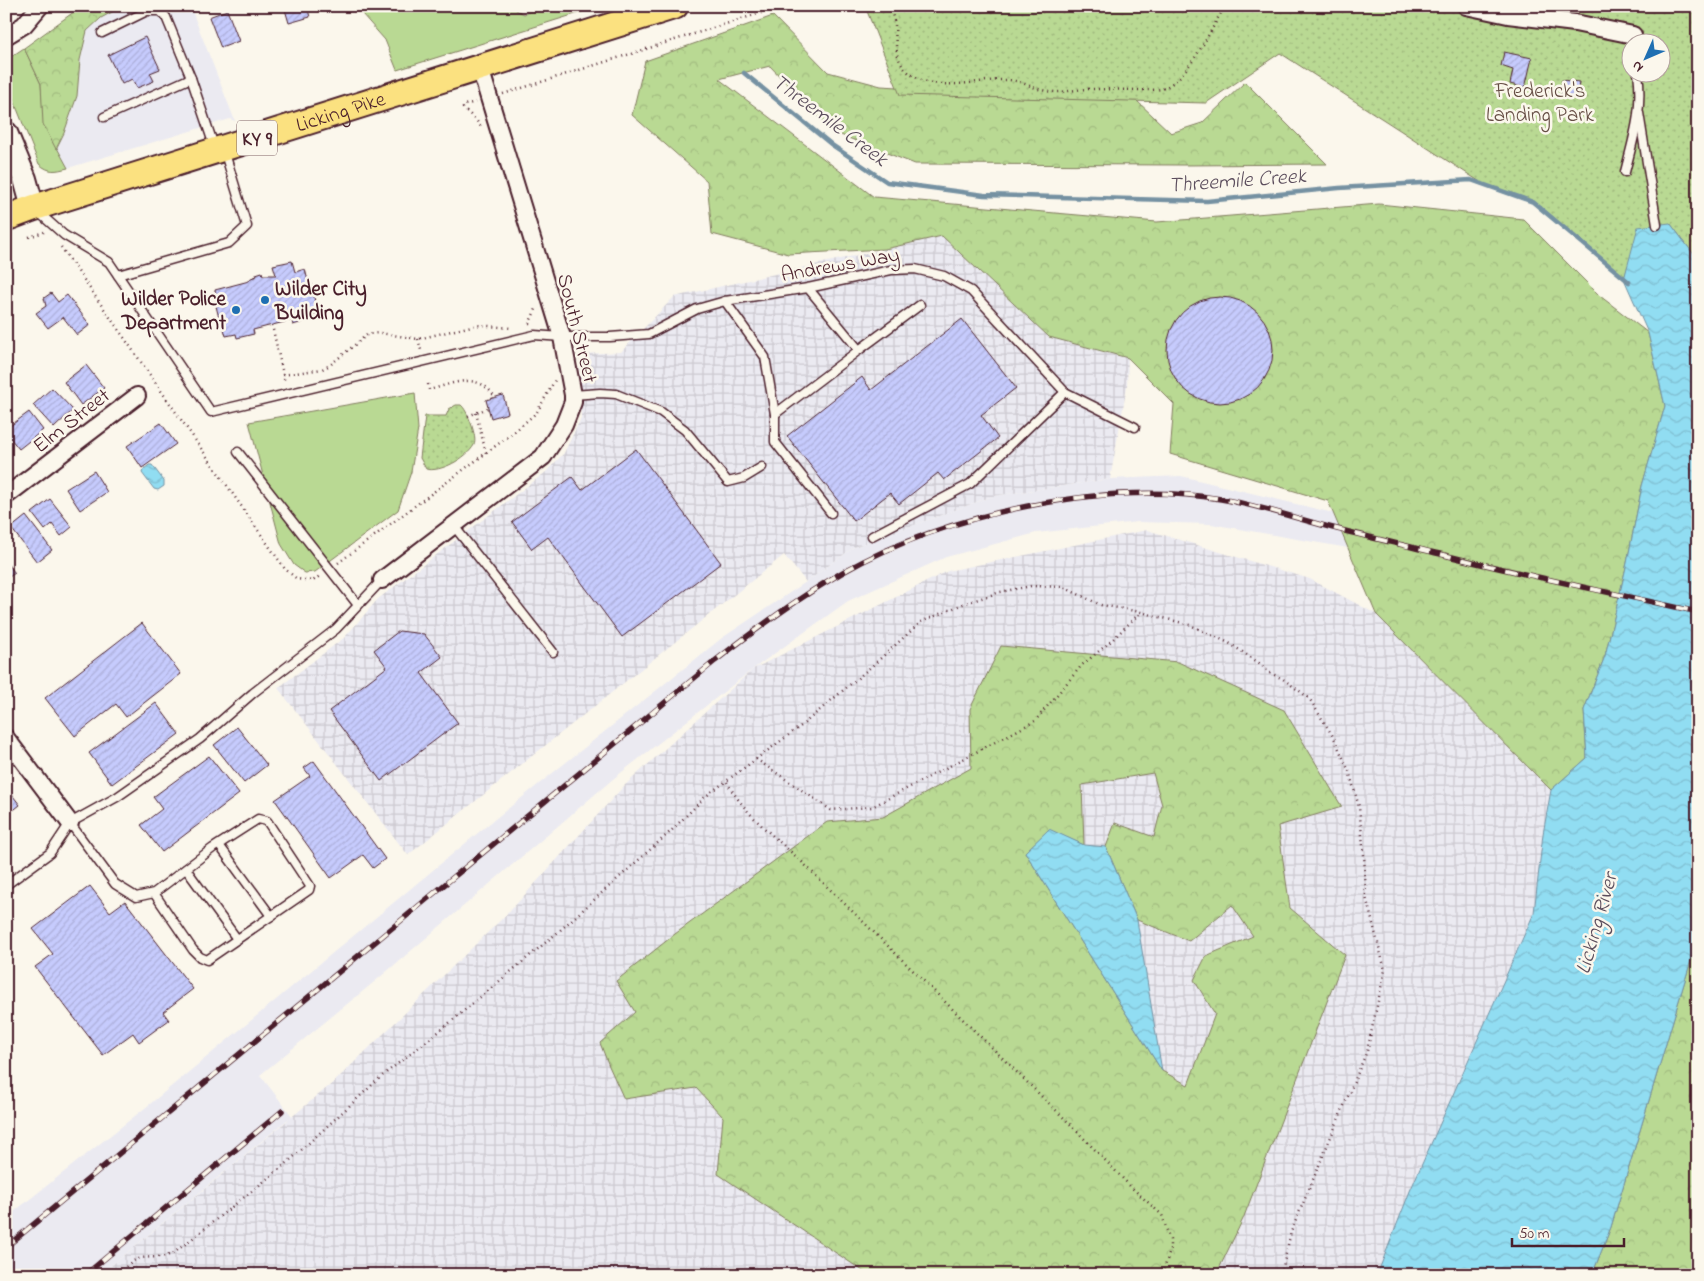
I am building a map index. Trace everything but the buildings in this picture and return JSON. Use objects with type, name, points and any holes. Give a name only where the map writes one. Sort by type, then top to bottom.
[{"type":"main road","name":"Licking Pike","points":[[6,218],[675,6]]},
{"type":"main road","points":[[6,133],[25,179],[34,208]]},
{"type":"street","points":[[6,36],[24,25],[40,6]]},
{"type":"street","points":[[1466,6],[1508,15],[1575,23],[1622,36]]},
{"type":"street","name":"South Street","points":[[382,580],[543,457],[564,425],[573,402],[573,395],[480,68]]},
{"type":"street","name":"Elm Street","points":[[6,496],[137,396]]},
{"type":"street","points":[[6,738],[70,823]]},
{"type":"lane","points":[[379,6],[387,8],[400,6]]},
{"type":"lane","points":[[34,208],[64,235],[109,262],[118,275],[228,243],[247,226],[166,16],[160,11],[147,11],[102,33]]},
{"type":"lane","points":[[104,117],[191,78]]},
{"type":"lane","points":[[1638,82],[1639,113],[1657,225]]},
{"type":"lane","points":[[1625,172],[1639,113]]},
{"type":"lane","name":"Andrews Way","points":[[118,275],[211,412],[534,335],[610,337],[649,334],[698,309],[725,301],[808,288],[891,270],[915,269],[944,276],[971,291],[1065,392],[1134,427]]},
{"type":"lane","points":[[808,288],[859,350]]},
{"type":"lane","points":[[725,301],[766,357],[776,414],[775,442],[831,513]]},
{"type":"lane","points":[[776,414],[920,305]]},
{"type":"lane","points":[[872,536],[970,484],[1065,392]]},
{"type":"lane","points":[[573,395],[616,394],[661,412],[685,430],[728,482],[744,478],[762,467]]},
{"type":"lane","points":[[238,452],[358,605]]},
{"type":"lane","points":[[454,526],[553,652]]},
{"type":"lane","points":[[6,885],[50,853],[70,823],[118,797],[200,739],[253,693],[336,629],[382,580]]},
{"type":"lane","points":[[70,823],[116,884],[136,897],[154,893],[186,868],[258,819],[267,822],[310,886],[309,890],[207,960],[193,950],[154,893]]},
{"type":"lane","points":[[219,845],[271,916]]},
{"type":"lane","points":[[186,868],[237,939]]},
{"type":"path","points":[[509,93],[783,6]]},
{"type":"path","points":[[890,6],[898,56],[905,69],[912,76],[921,80],[955,84],[1018,81],[1049,92],[1069,92],[1086,89],[1161,89],[1178,80],[1189,67],[1225,6]]},
{"type":"path","points":[[464,105],[463,108],[476,120],[481,128]]},
{"type":"path","points":[[29,237],[49,230]]},
{"type":"path","points":[[60,246],[285,569],[297,579],[313,581],[513,433],[537,412],[557,376]]},
{"type":"path","points":[[526,326],[531,322],[537,305],[555,337]]},
{"type":"path","points":[[272,325],[288,394]]},
{"type":"path","points":[[283,375],[322,369],[368,334],[380,333],[418,339],[452,329],[476,325],[520,328]]},
{"type":"path","points":[[418,339],[422,353]]},
{"type":"path","points":[[428,384],[429,390],[466,380],[478,382],[489,389],[495,397]]},
{"type":"path","points":[[468,416],[488,408]]},
{"type":"path","points":[[476,413],[486,453]]},
{"type":"path","points":[[120,1275],[129,1263],[139,1258],[165,1257],[174,1253],[287,1163],[382,1076],[441,1030],[557,933],[670,832],[706,796],[801,726],[921,622],[963,604],[1000,592],[1031,586],[1063,587],[1100,605],[1141,612],[1190,625],[1229,643],[1309,698],[1334,738],[1349,771],[1359,807],[1366,897],[1385,970],[1367,1051],[1291,1232],[1281,1275]]},
{"type":"path","points":[[756,759],[831,810],[872,807],[1035,721],[1082,665],[1109,643],[1141,612]]},
{"type":"path","points":[[727,782],[740,804],[760,824],[902,958],[972,1030],[1070,1124],[1106,1163],[1162,1215],[1170,1240],[1170,1251],[1162,1275]]},
{"type":"shaded area","points":[[123,6],[190,6],[235,121],[230,119],[68,168],[56,149],[64,133],[77,96],[80,60],[87,31],[101,18]]},
{"type":"shaded area","points":[[942,236],[1049,337],[1128,358],[1127,386],[1110,479],[993,496],[854,547],[806,582],[784,555],[408,855],[278,688],[345,637],[378,599],[546,472],[564,453],[581,418],[579,358],[583,354],[621,352],[674,297]]},
{"type":"shaded area","points":[[1181,476],[1333,513],[1348,548],[1211,524],[1138,522],[1036,533],[946,557],[848,601],[753,669],[613,779],[379,978],[260,1075],[292,1116],[100,1275],[6,1275],[6,1218],[150,1104],[490,823],[722,638],[806,582],[854,547],[993,496],[1110,479]]},
{"type":"shaded area","points":[[1147,530],[1310,579],[1376,614],[1551,790],[1543,834],[1534,913],[1410,1191],[1377,1275],[100,1275],[334,1082],[511,910],[623,787],[753,669],[948,571]]},
{"type":"green space","points":[[82,6],[123,6],[101,18],[87,31],[80,60],[77,96],[64,133],[56,149],[43,124],[41,84],[24,48]]},
{"type":"green space","points":[[360,6],[515,6],[516,10],[524,14],[543,6],[601,6],[397,70],[385,40],[362,14]]},
{"type":"green space","name":"Frederick's Landing Park","points":[[865,6],[1698,6],[1698,260],[1670,223],[1631,257],[1624,279],[1533,202],[1485,185],[1280,53],[1206,103],[900,95]]},
{"type":"green space","points":[[773,16],[828,72],[881,86],[1137,101],[1171,133],[1202,123],[1245,82],[1327,164],[915,164],[833,132],[770,66],[719,79],[874,197],[1157,222],[1379,204],[1523,219],[1600,296],[1648,333],[1665,406],[1642,486],[1627,563],[1605,656],[1584,710],[1587,758],[1551,790],[1376,614],[1328,501],[1170,454],[1174,404],[1128,358],[1049,337],[942,236],[885,249],[788,254],[712,234],[707,181],[632,115],[645,61]]},
{"type":"green space","points":[[24,48],[41,84],[44,124],[68,168],[53,170],[46,169],[39,164],[6,81],[6,60]]},
{"type":"green space","points":[[415,393],[418,429],[411,472],[398,510],[315,572],[305,573],[294,565],[281,544],[249,422]]},
{"type":"green space","points":[[456,405],[461,405],[469,418],[473,430],[474,445],[466,455],[445,467],[432,470],[426,469],[420,458],[425,416],[446,416],[449,409]]},
{"type":"green space","points":[[1001,646],[1178,662],[1284,710],[1342,807],[1278,826],[1290,908],[1345,955],[1243,1219],[1216,1275],[869,1275],[718,1174],[723,1117],[696,1088],[624,1099],[609,1066],[600,1043],[635,1012],[616,981],[675,934],[827,822],[883,817],[971,768],[970,709]],"holes":[[[1153,773],[1162,805],[1154,837],[1115,823],[1106,847],[1137,920],[1189,941],[1232,905],[1253,936],[1206,956],[1194,980],[1215,1014],[1188,1085],[1162,1071],[1025,852],[1049,830],[1084,845],[1082,785]]]},
{"type":"green space","points":[[1698,937],[1698,1275],[1592,1275],[1611,1227]]},
{"type":"water","name":"Licking River","points":[[1670,223],[1698,260],[1698,937],[1611,1227],[1592,1275],[1377,1275],[1410,1191],[1534,913],[1543,834],[1551,790],[1587,758],[1584,710],[1605,656],[1627,563],[1642,486],[1665,406],[1648,333],[1624,279],[1638,227]]},
{"type":"water","points":[[149,465],[152,465],[164,481],[164,486],[158,490],[154,489],[142,473]]},
{"type":"water","points":[[1049,829],[1084,845],[1106,847],[1137,920],[1162,1071],[1025,852]]},
{"type":"waterway","name":"Threemile Creek","points":[[744,73],[832,145],[887,182],[984,195],[1207,201],[1339,188],[1471,180],[1533,202],[1629,282]]},
{"type":"railway","points":[[6,1247],[730,649],[794,603],[843,572],[884,551],[929,533],[977,518],[1027,506],[1077,498],[1127,494],[1175,494],[1236,502],[1476,563],[1698,612]]},
{"type":"railway","points":[[85,1275],[282,1111]]},
{"type":"place","name":"Wilder City Building","points":[[265,300]]},
{"type":"place","name":"Wilder Police Department","points":[[236,310]]}]
